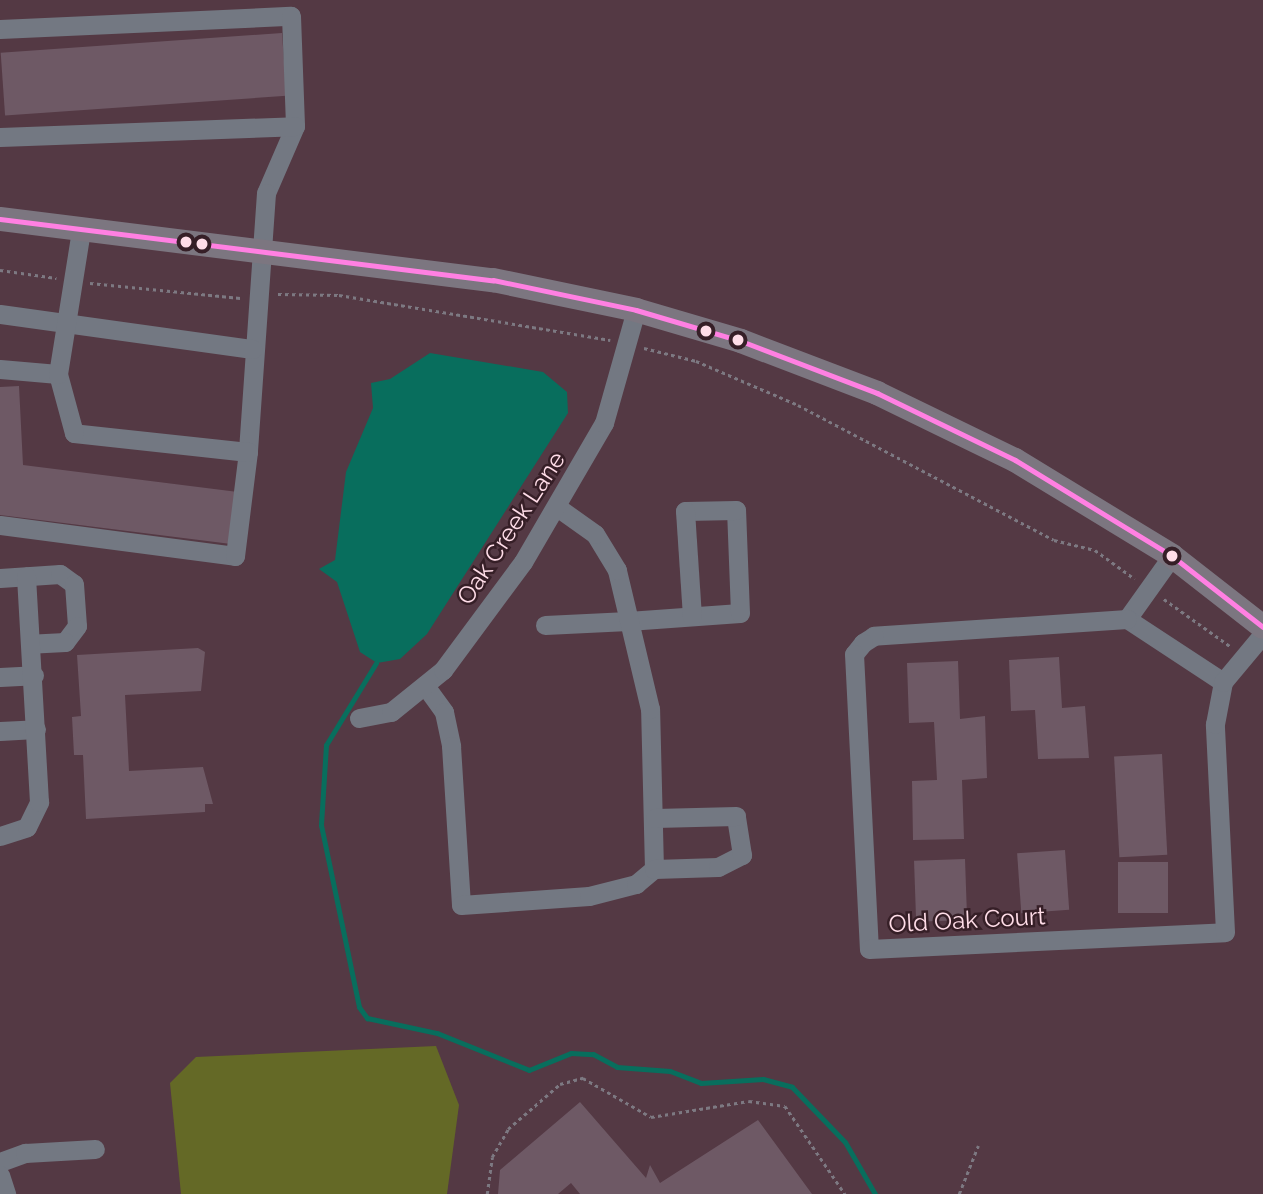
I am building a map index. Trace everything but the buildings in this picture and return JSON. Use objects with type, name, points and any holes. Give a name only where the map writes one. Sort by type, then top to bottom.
[{"type":"main road","points":[[0,219],[493,280],[636,310],[806,364],[913,409],[1039,473],[1172,556],[1263,627]]},
{"type":"street","points":[[0,29],[291,16],[295,126],[266,193],[253,349],[248,452],[235,556],[0,525]]},
{"type":"street","points":[[0,137],[295,126]]},
{"type":"street","points":[[80,230],[58,374],[74,433],[248,452]]},
{"type":"street","name":"Oak Creek Lane","points":[[359,718],[391,712],[426,687],[557,507],[604,423],[636,310]]},
{"type":"street","points":[[0,314],[253,349]]},
{"type":"street","points":[[0,369],[58,374]]},
{"type":"street","points":[[557,507],[595,534],[610,558],[628,621],[650,709],[654,869]]},
{"type":"street","points":[[545,625],[628,621],[692,616],[740,612],[736,510],[685,511],[692,616]]},
{"type":"street","points":[[1172,556],[1127,619],[1223,682]]},
{"type":"street","points":[[0,578],[65,575],[75,590],[77,626],[65,642],[31,644]]},
{"type":"street","points":[[0,836],[22,830],[38,809],[34,675],[26,576]]},
{"type":"street","name":"Old Oak Court","points":[[1127,619],[874,636],[863,643],[854,654],[869,949],[1225,932],[1216,724],[1223,682],[1263,634]]},
{"type":"street","points":[[0,677],[34,675]]},
{"type":"street","points":[[426,687],[444,712],[451,746],[461,905],[589,896],[636,884],[654,869],[718,867],[743,855],[736,816],[654,818]]},
{"type":"street","points":[[0,731],[36,729]]},
{"type":"street","points":[[0,1162],[36,1152],[95,1149]]},
{"type":"street","points":[[0,1175],[6,1194]]},
{"type":"path","points":[[0,270],[155,293],[257,297],[292,291],[339,295],[548,325],[696,361],[798,405],[1054,540],[1095,550],[1244,656]]},
{"type":"path","points":[[487,1194],[492,1157],[508,1129],[560,1084],[583,1078],[651,1117],[749,1101],[785,1106],[845,1194]]},
{"type":"path","points":[[959,1194],[978,1146]]},
{"type":"shaded area","points":[[430,353],[543,372],[567,392],[568,413],[427,634],[400,659],[377,663],[360,652],[337,582],[319,569],[335,560],[346,472],[373,408],[371,383],[390,379]]},
{"type":"shaded area","points":[[436,1046],[459,1105],[447,1194],[181,1194],[170,1083],[196,1057]]},
{"type":"waterway","points":[[376,663],[326,745],[321,825],[359,1007],[367,1018],[437,1033],[529,1070],[571,1053],[593,1054],[617,1067],[670,1071],[701,1083],[763,1079],[792,1087],[845,1142],[875,1194]]},
{"type":"transit line","points":[[0,219],[493,280],[636,310],[741,341],[877,393],[1015,460],[1172,556],[1263,627]]}]
